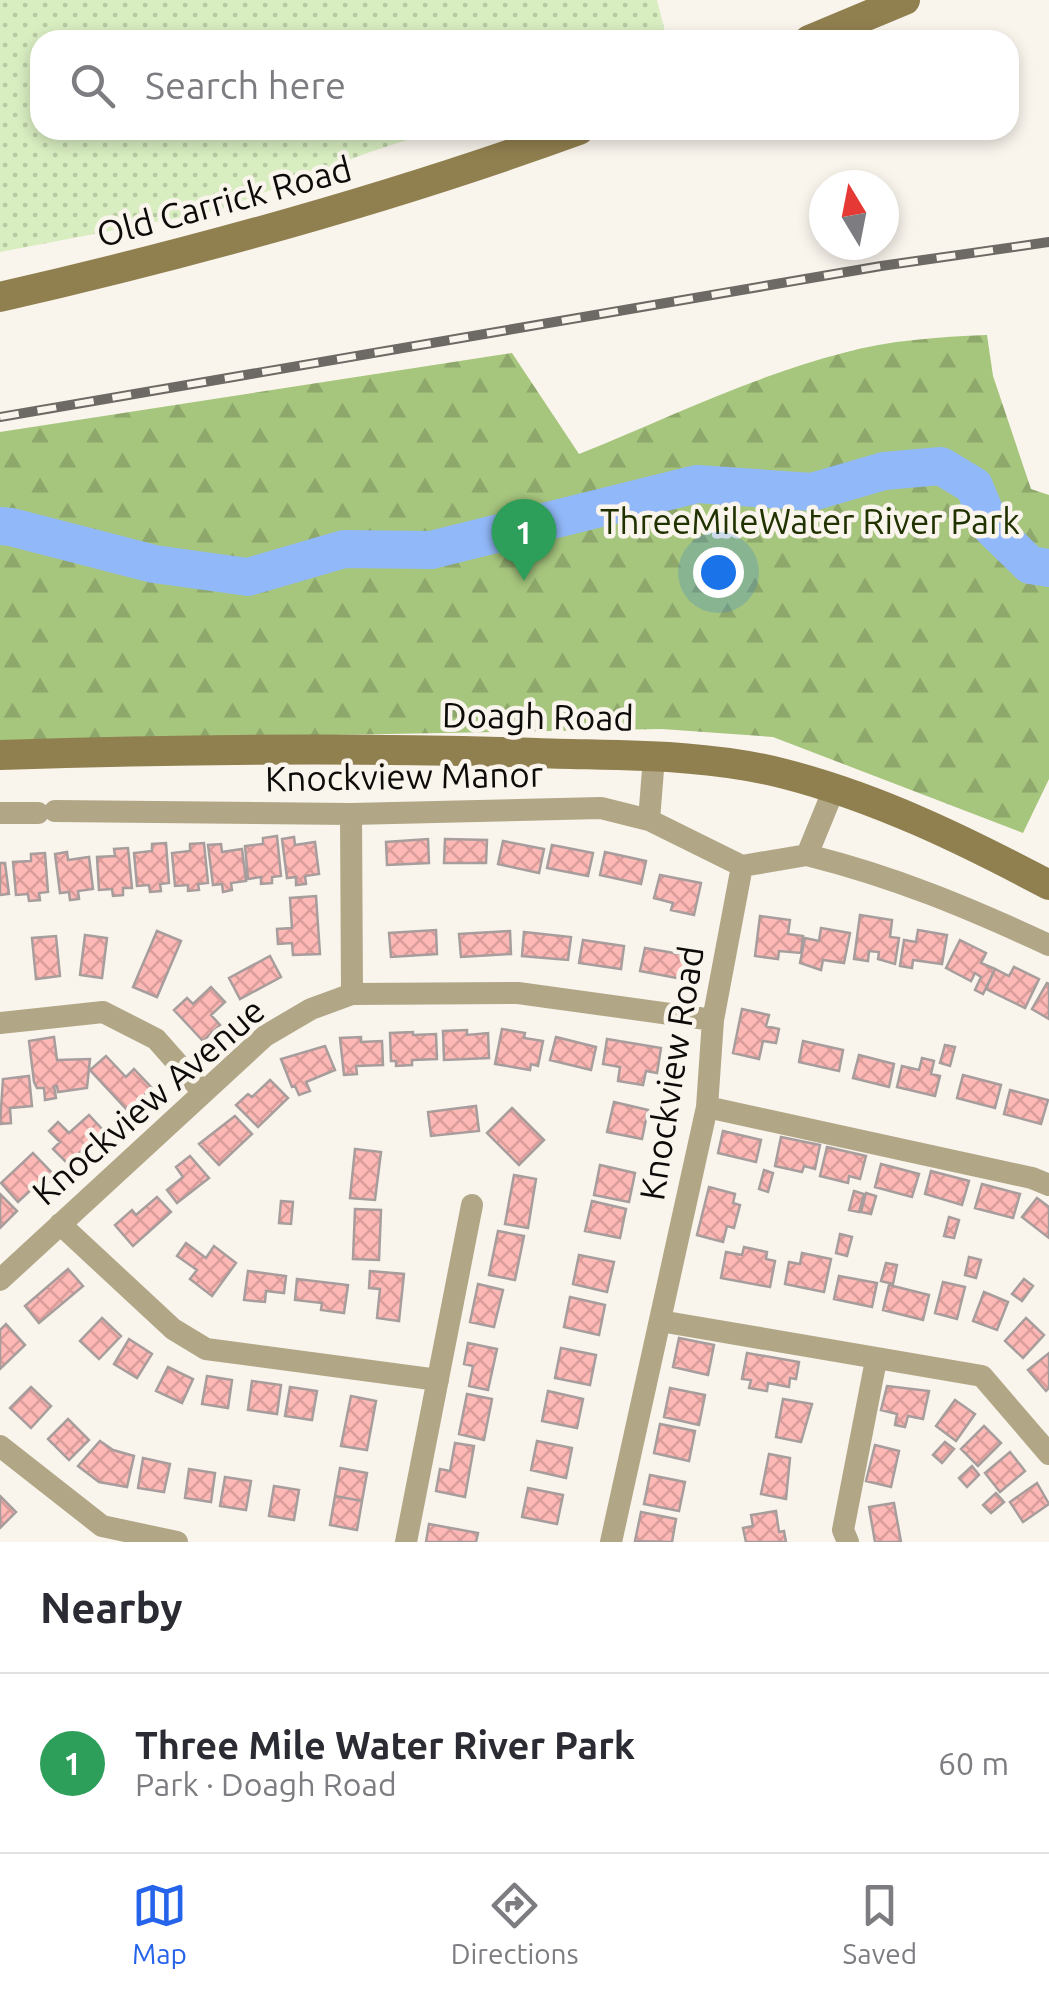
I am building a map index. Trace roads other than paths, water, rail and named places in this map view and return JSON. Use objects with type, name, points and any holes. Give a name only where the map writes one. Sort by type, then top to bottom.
[{"type":"main road","points":[[827,30],[872,6],[904,0]]},
{"type":"main road","name":"Old Carrick Road","points":[[0,297],[152,262],[352,207],[550,140]]},
{"type":"main road","name":"Doagh Road","points":[[0,756],[202,750],[488,751],[654,757],[749,766],[834,789],[934,826],[1049,885]]},
{"type":"street","points":[[649,820],[654,757]]},
{"type":"street","points":[[807,855],[834,789]]},
{"type":"street","name":"Knockview Manor","points":[[0,813],[351,814],[600,808],[649,820],[742,866]]},
{"type":"street","points":[[351,814],[352,994]]},
{"type":"street","points":[[742,866],[807,855],[951,899],[1049,945]]},
{"type":"street","name":"Knockview Road","points":[[611,1542],[707,1107],[713,1020],[742,866]]},
{"type":"street","name":"Knockview Avenue","points":[[0,1280],[265,1036],[312,1009],[352,994],[518,993],[713,1020]]},
{"type":"street","points":[[0,1023],[103,1012],[156,1040],[202,1090]]},
{"type":"street","points":[[707,1107],[1032,1178],[1049,1185]]},
{"type":"street","points":[[406,1542],[472,1205]]},
{"type":"street","points":[[60,1224],[173,1330],[206,1349],[438,1380]]},
{"type":"street","points":[[660,1321],[982,1376],[1049,1454]]},
{"type":"street","points":[[848,1542],[843,1530],[876,1360]]},
{"type":"street","points":[[0,1446],[102,1526],[177,1542]]},
{"type":"waterway","points":[[0,526],[154,564],[248,577],[344,549],[431,550],[697,484],[812,492],[884,471],[941,466],[974,486],[991,527],[1030,565],[1049,568]]},
{"type":"railway","points":[[0,417],[881,266],[1049,242]]},
{"type":"place","name":"Three Mile Water River Park","points":[[524,581]]},
{"type":"park label","name":"ThreeMileWater River Park","points":[[810,521]]}]
